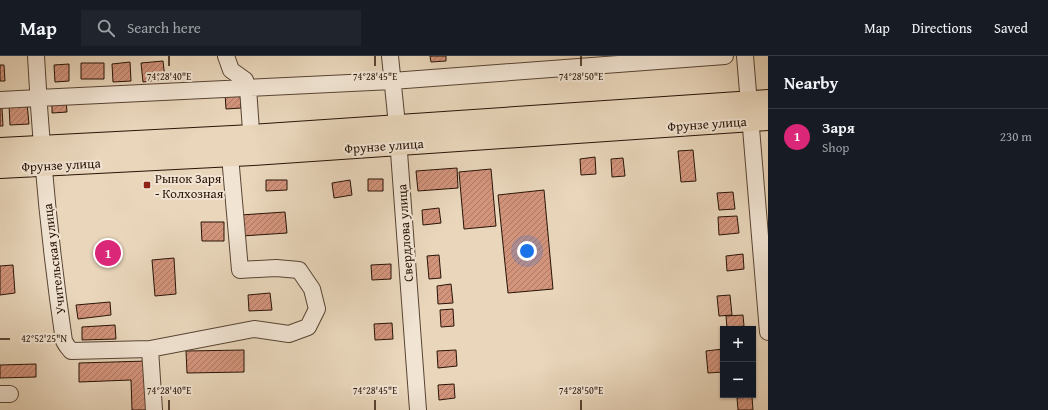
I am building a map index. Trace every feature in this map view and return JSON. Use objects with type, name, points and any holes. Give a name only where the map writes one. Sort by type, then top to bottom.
[{"type":"main road","name":"Фрунзе улица","points":[[0,148],[252,135],[768,100]]},
{"type":"main road","name":"Фрунзе улица","points":[[0,168],[230,156],[759,120]]},
{"type":"street","name":"Учительская улица","points":[[36,56],[43,165],[64,335],[67,346],[71,351],[150,349]]},
{"type":"street","points":[[226,56],[231,70],[245,80],[248,88],[253,154]]},
{"type":"street","name":"Свердлова улица","points":[[390,56],[397,125],[418,410]]},
{"type":"street","points":[[0,100],[392,81],[726,56]]},
{"type":"street","points":[[745,56],[748,101],[759,120],[768,332]]},
{"type":"street","points":[[154,410],[150,349],[254,329],[289,334],[308,328],[317,309],[312,289],[299,270],[276,268],[240,270],[230,156]]},
{"type":"building","points":[[430,56],[446,56],[446,61],[431,62]]},
{"type":"building","points":[[163,61],[165,79],[143,82],[141,63]]},
{"type":"building","points":[[130,62],[131,81],[113,82],[112,64]]},
{"type":"building","points":[[81,63],[104,63],[104,79],[81,79]]},
{"type":"building","points":[[69,64],[69,81],[55,82],[54,65]]},
{"type":"building","points":[[0,65],[4,65],[5,81],[0,81]]},
{"type":"building","points":[[240,91],[241,108],[226,109],[225,93]]},
{"type":"building","points":[[52,101],[66,101],[67,112],[52,113]]},
{"type":"building","points":[[27,103],[29,124],[10,125],[9,105]]},
{"type":"building","points":[[0,108],[2,108],[3,126],[0,126]]},
{"type":"building","points":[[693,150],[696,181],[681,182],[678,151]]},
{"type":"building","points":[[595,157],[596,174],[581,175],[580,159]]},
{"type":"building","points":[[623,158],[625,176],[612,177],[611,159]]},
{"type":"building","points":[[457,168],[458,188],[418,191],[416,171]]},
{"type":"building","points":[[491,169],[496,226],[464,229],[459,172]]},
{"type":"building","points":[[368,179],[383,179],[383,191],[368,191]]},
{"type":"building","points":[[266,180],[287,180],[287,190],[266,191]]},
{"type":"building","points":[[350,180],[352,195],[334,198],[332,183]]},
{"type":"building","points":[[544,190],[553,289],[508,293],[498,195]]},
{"type":"building","points":[[733,192],[735,209],[719,210],[717,193]]},
{"type":"building","points":[[439,208],[441,223],[423,225],[422,210]]},
{"type":"building","points":[[285,212],[287,233],[242,236],[241,215]]},
{"type":"building","points":[[737,216],[739,233],[719,235],[718,217]]},
{"type":"building","points":[[201,222],[224,222],[224,241],[202,241]]},
{"type":"building","points":[[743,254],[744,269],[727,271],[726,256]]},
{"type":"building","points":[[439,255],[441,278],[429,279],[427,256]]},
{"type":"building","points":[[174,258],[176,294],[155,296],[152,260]]},
{"type":"building","points":[[391,264],[391,279],[372,280],[371,265]]},
{"type":"building","points":[[13,265],[15,293],[0,295],[0,266]]},
{"type":"building","points":[[451,284],[453,303],[438,304],[437,286]]},
{"type":"building","points":[[270,293],[272,310],[249,311],[248,295]]},
{"type":"building","points":[[730,295],[732,315],[719,316],[717,296]]},
{"type":"building","points":[[110,302],[111,315],[78,319],[76,305]]},
{"type":"building","points":[[453,309],[454,326],[441,327],[440,310]]},
{"type":"building","points":[[743,315],[744,326],[727,326],[726,316]]},
{"type":"building","points":[[392,323],[393,339],[375,340],[374,324]]},
{"type":"building","points":[[115,325],[116,339],[82,340],[82,327]]},
{"type":"building","points":[[720,349],[720,372],[708,373],[706,351]]},
{"type":"building","points":[[244,350],[244,372],[187,373],[186,351]]},
{"type":"building","points":[[456,350],[457,366],[438,368],[437,351]]},
{"type":"building","points":[[147,361],[149,410],[132,410],[131,380],[79,382],[79,363]]},
{"type":"building","points":[[36,364],[36,377],[0,378],[0,365]]},
{"type":"building","points":[[454,384],[455,398],[439,400],[438,385]]},
{"type":"building","points":[[737,398],[752,398],[753,410],[738,410]]},
{"type":"place","name":"Рынок Заря - Колхозная","points":[[147,185]]},
{"type":"place","name":"Заря","points":[[108,253]]}]
